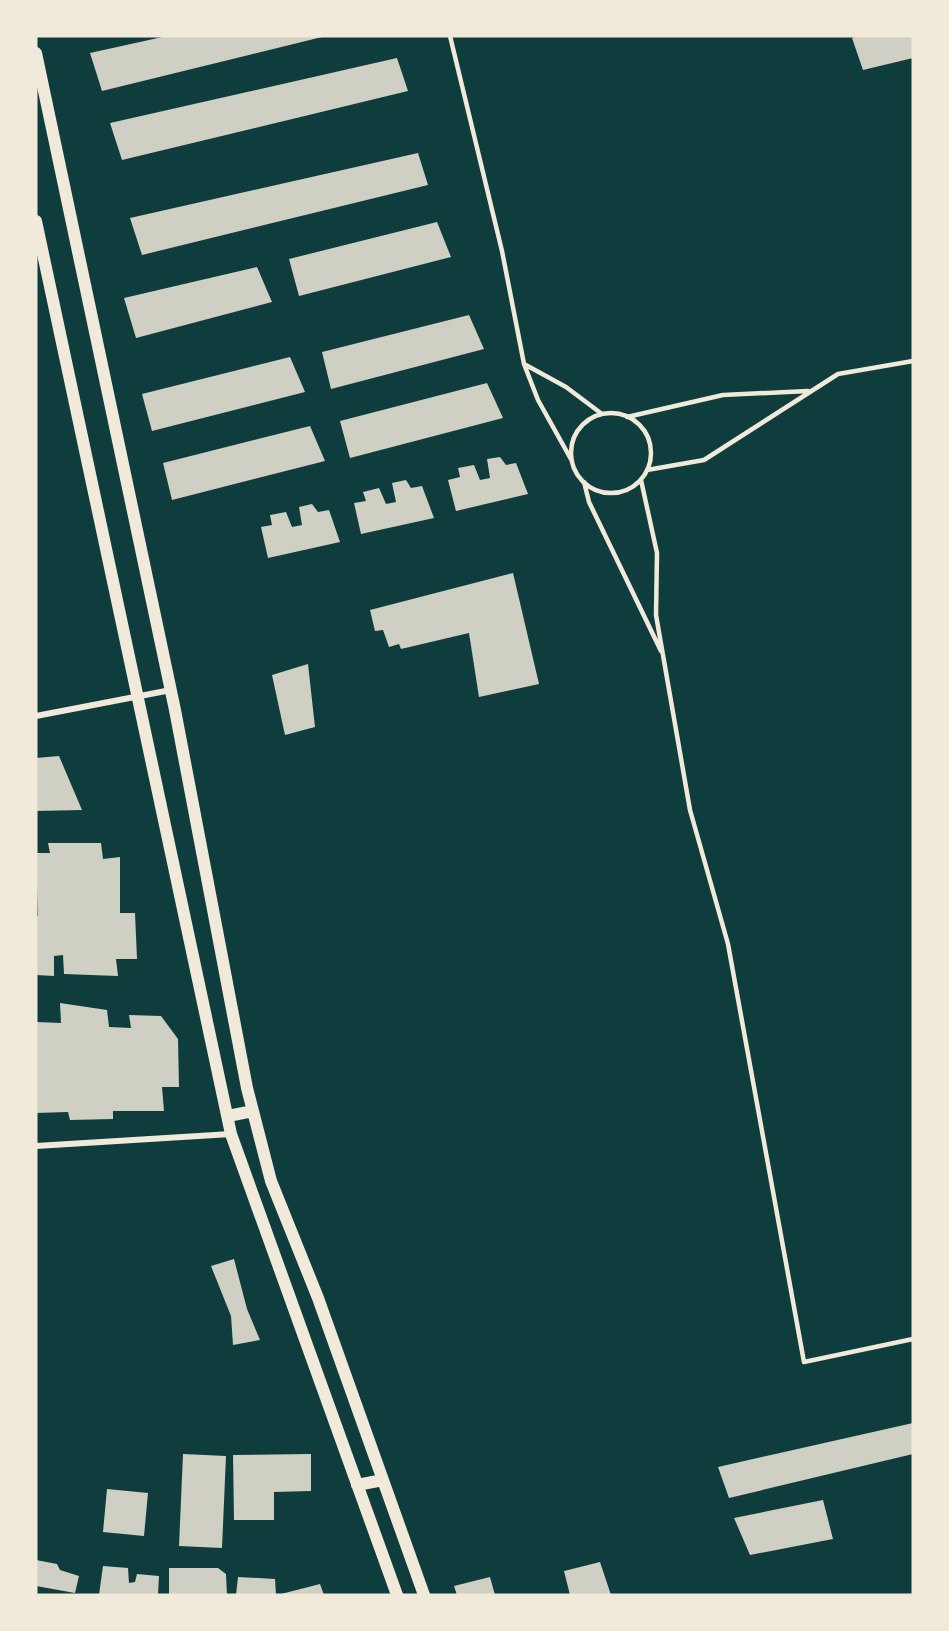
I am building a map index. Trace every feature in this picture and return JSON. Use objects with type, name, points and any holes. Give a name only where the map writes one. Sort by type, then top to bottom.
[{"type":"main road","points":[[36,53],[171,690],[253,1111],[271,1181],[318,1298],[424,1595]]},
{"type":"main road","points":[[36,221],[231,1134],[396,1595]]},
{"type":"main road","points":[[228,1116],[253,1111]]},
{"type":"main road","points":[[357,1485],[383,1480]]},
{"type":"street","points":[[36,716],[171,690]]},
{"type":"street","points":[[36,1146],[231,1134]]},
{"type":"lane","points":[[450,36],[502,251],[524,364],[538,400],[584,482],[589,502],[664,656]]},
{"type":"lane","points":[[647,470],[704,460],[838,374],[913,361]]},
{"type":"lane","points":[[524,364],[566,387],[603,414],[627,417],[723,395],[811,391]]},
{"type":"lane","points":[[572,461],[574,436],[581,426],[603,414]]},
{"type":"lane","points":[[584,482],[594,489],[619,492],[640,480],[647,470],[651,458],[648,439],[638,424],[627,417]]},
{"type":"lane","points":[[640,480],[657,553],[657,615],[690,810],[728,944],[804,1362],[913,1338]]},
{"type":"building","points":[[167,36],[322,37],[102,91],[90,53]]},
{"type":"building","points":[[858,36],[913,36],[913,58],[863,70],[852,38]]},
{"type":"building","points":[[397,58],[408,91],[122,160],[110,123]]},
{"type":"building","points":[[418,153],[428,185],[142,255],[130,218]]},
{"type":"building","points":[[437,222],[451,257],[299,296],[289,259]]},
{"type":"building","points":[[257,267],[272,302],[136,338],[124,298]]},
{"type":"building","points":[[469,315],[484,349],[331,389],[322,352]]},
{"type":"building","points":[[290,357],[305,392],[152,431],[142,394]]},
{"type":"building","points":[[487,383],[503,418],[350,458],[340,421]]},
{"type":"building","points":[[310,426],[325,461],[172,500],[163,463]]},
{"type":"building","points":[[500,457],[506,465],[516,463],[528,494],[456,511],[448,480],[460,477],[458,468],[474,465],[480,480],[490,478],[487,459]]},
{"type":"building","points":[[406,480],[411,488],[422,486],[434,518],[361,534],[354,503],[366,501],[363,492],[379,488],[386,504],[396,502],[392,483]]},
{"type":"building","points":[[312,504],[318,512],[329,510],[340,542],[268,558],[261,527],[272,525],[270,515],[286,512],[292,527],[302,525],[299,507]]},
{"type":"building","points":[[513,573],[539,684],[479,697],[469,633],[401,649],[399,644],[389,647],[383,630],[375,631],[370,610]]},
{"type":"building","points":[[308,664],[315,727],[285,735],[272,675]]},
{"type":"building","points":[[59,756],[82,810],[36,811],[36,758]]},
{"type":"building","points":[[48,843],[101,843],[103,859],[120,857],[120,913],[135,913],[137,959],[116,959],[118,976],[64,974],[63,955],[54,956],[54,976],[36,975],[36,916],[38,916],[36,853],[50,853]]},
{"type":"building","points":[[60,1003],[107,1010],[109,1027],[131,1028],[129,1015],[161,1016],[178,1039],[179,1087],[162,1087],[164,1111],[113,1111],[113,1119],[70,1120],[68,1112],[36,1113],[36,1022],[61,1023]]},
{"type":"building","points":[[234,1259],[247,1309],[260,1340],[233,1345],[231,1316],[211,1266]]},
{"type":"building","points":[[913,1423],[913,1454],[729,1498],[718,1467]]},
{"type":"building","points":[[183,1454],[226,1456],[222,1548],[179,1546]]},
{"type":"building","points":[[311,1454],[311,1491],[274,1492],[274,1520],[234,1520],[233,1455]]},
{"type":"building","points":[[107,1489],[148,1493],[144,1536],[103,1532]]},
{"type":"building","points":[[823,1500],[833,1539],[750,1555],[734,1518]]},
{"type":"building","points":[[36,1560],[57,1564],[60,1570],[79,1576],[75,1593],[36,1586]]},
{"type":"building","points":[[600,1562],[611,1595],[570,1595],[564,1571]]},
{"type":"building","points":[[103,1566],[128,1568],[129,1583],[135,1582],[137,1574],[159,1576],[158,1595],[99,1595]]},
{"type":"building","points":[[169,1568],[218,1568],[226,1574],[227,1595],[169,1595]]},
{"type":"building","points":[[238,1577],[275,1579],[276,1595],[236,1595]]},
{"type":"building","points":[[490,1577],[495,1595],[457,1595],[454,1586]]},
{"type":"building","points":[[320,1584],[324,1595],[281,1595],[281,1594]]}]
